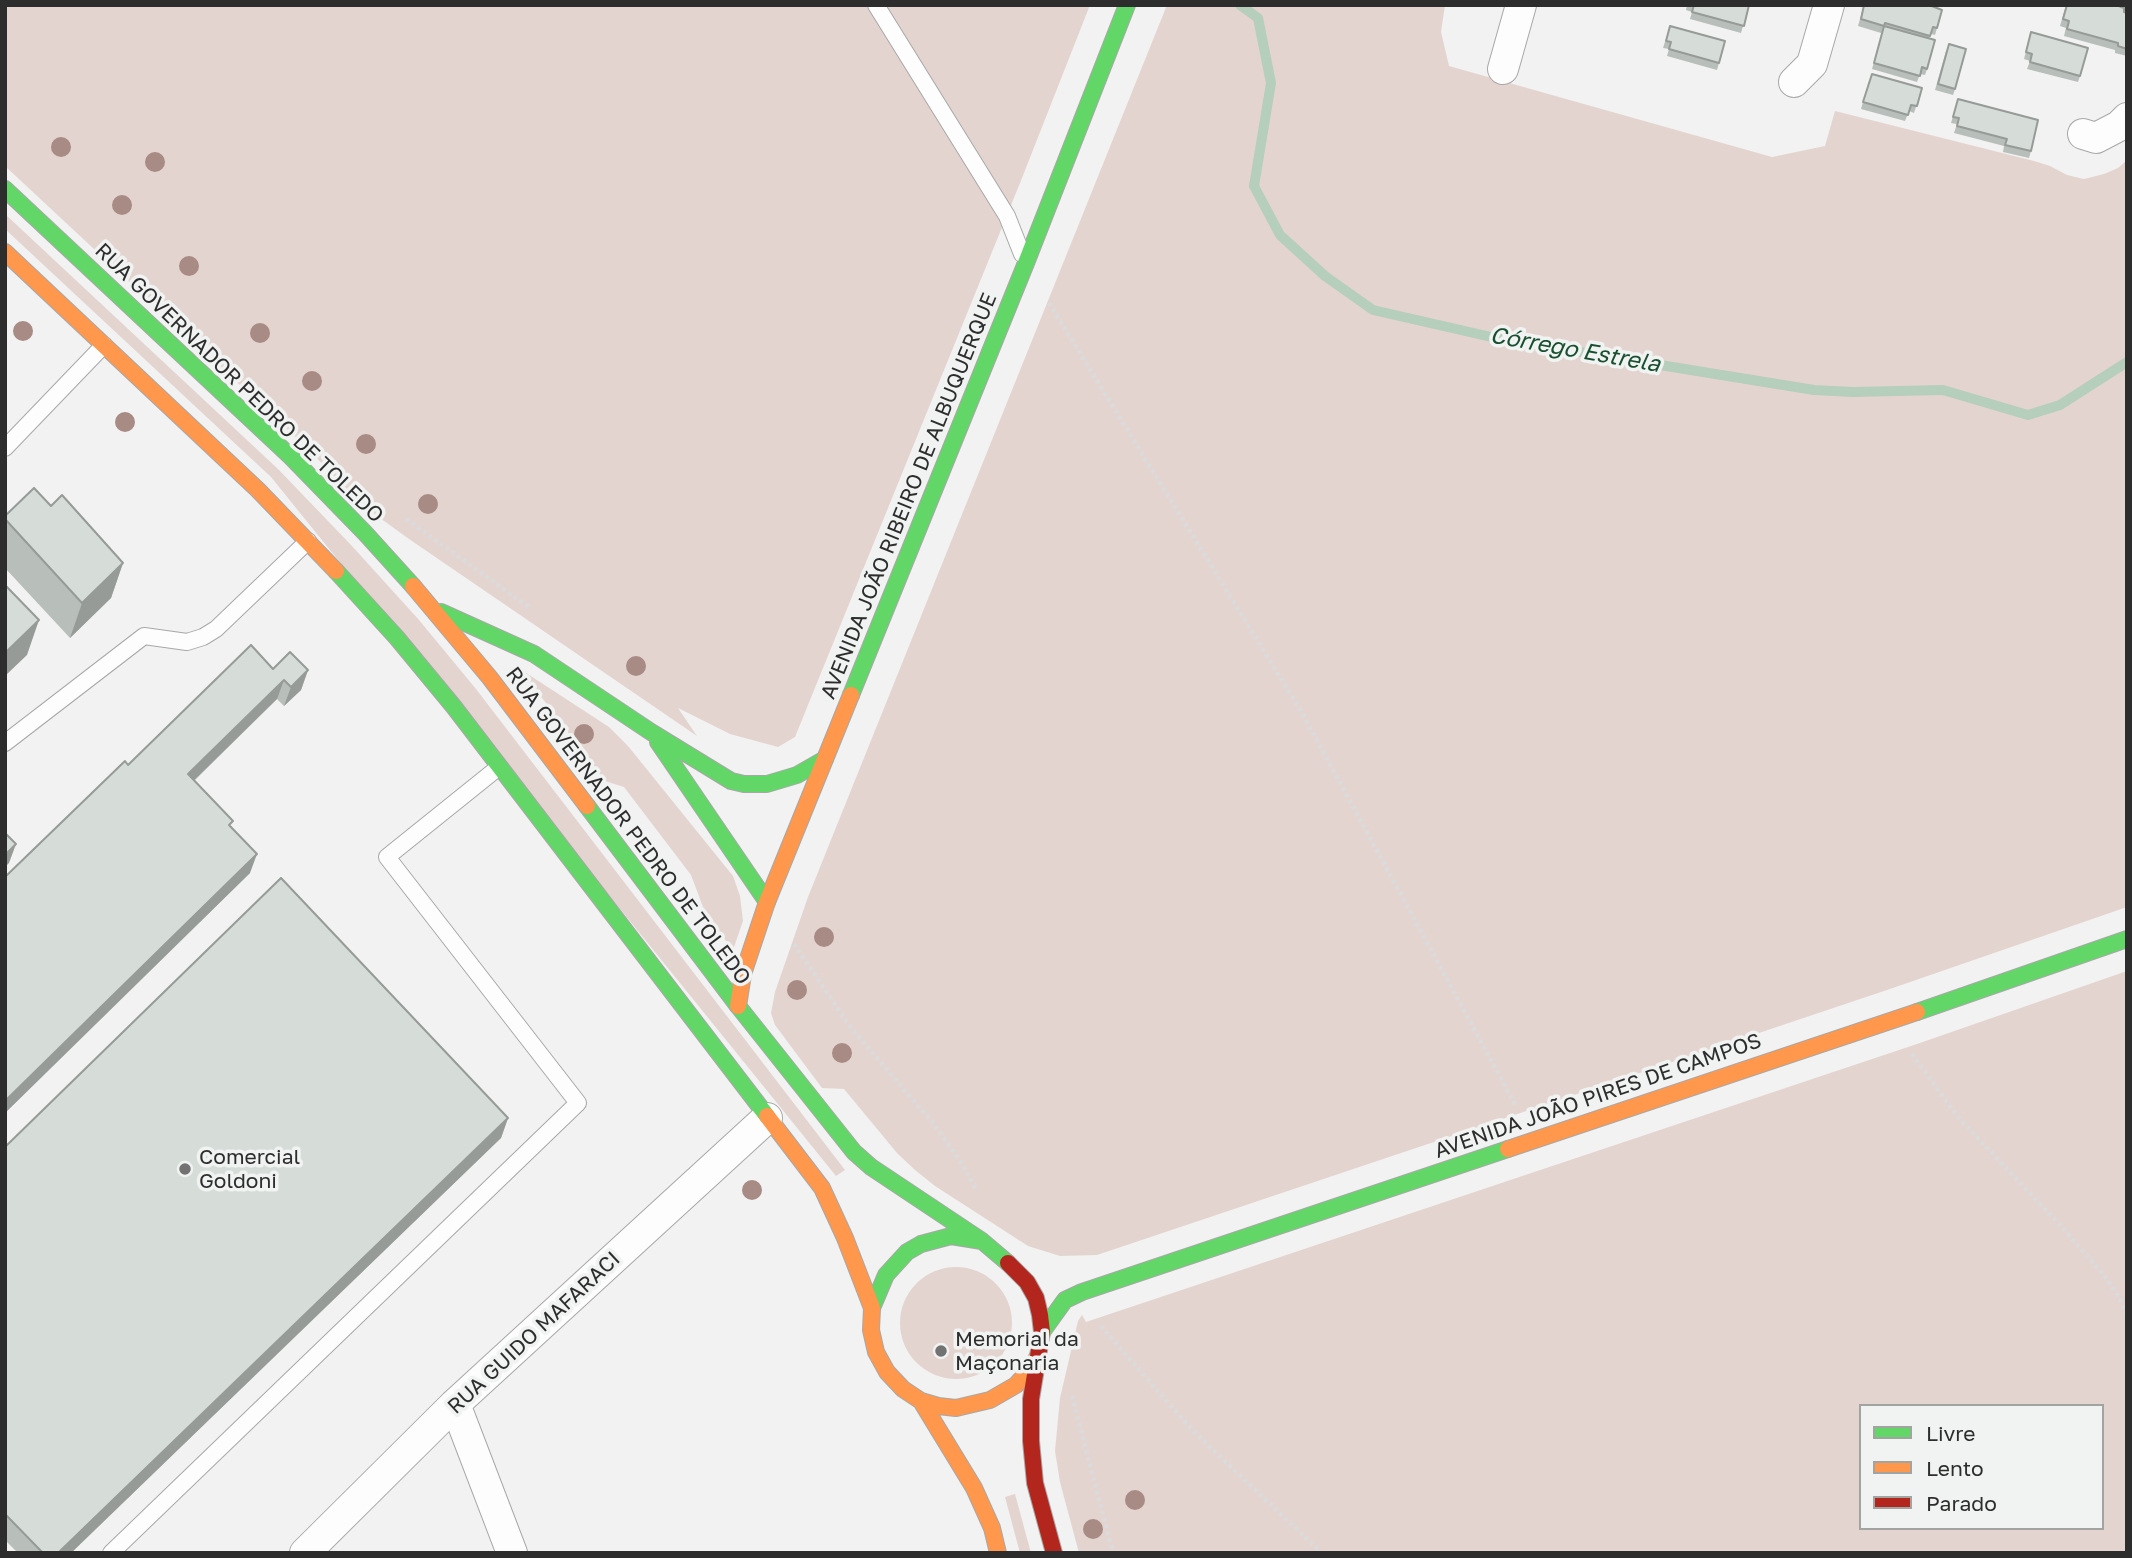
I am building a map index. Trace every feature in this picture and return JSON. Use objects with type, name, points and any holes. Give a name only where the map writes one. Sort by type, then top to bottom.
[{"type":"main road","name":"AVENIDA JOÃO RIBEIRO DE ALBUQUERQUE","points":[[738,1006],[743,974],[767,902],[1026,263],[1127,5]]},
{"type":"main road","name":"RUA GOVERNADOR PEDRO DE TOLEDO","points":[[5,189],[291,457],[433,608],[490,678],[738,1006],[854,1152],[871,1167],[982,1241],[1016,1269],[1027,1282],[1036,1298],[1042,1332],[1031,1399],[1035,1483],[1054,1553]]},
{"type":"main road","points":[[5,252],[258,490],[397,638],[454,706],[822,1188],[841,1228],[872,1308]]},
{"type":"main road","points":[[433,608],[534,654],[651,732],[731,781],[767,784],[797,775],[825,759]]},
{"type":"main road","points":[[651,732],[767,902]]},
{"type":"main road","name":"AVENIDA JOÃO PIRES DE CAMPOS","points":[[1042,1332],[1065,1300],[1082,1292],[2127,939]]},
{"type":"main road","points":[[982,1241],[951,1236],[921,1244],[907,1252],[886,1275],[872,1308],[871,1330],[876,1352],[887,1372],[903,1389],[921,1401],[956,1408],[990,1400],[1016,1385],[1040,1353]]},
{"type":"main road","points":[[1016,1269],[1041,1279]]},
{"type":"main road","points":[[1060,1286],[1082,1292]]},
{"type":"main road","points":[[921,1401],[974,1488],[992,1528],[998,1553]]},
{"type":"street","points":[[1503,69],[1521,5]]},
{"type":"street","points":[[1794,82],[1812,64],[1829,5]]},
{"type":"street","points":[[2083,134],[2096,138],[2119,126],[2127,118]]},
{"type":"street","name":"RUA GUIDO MAFARACI","points":[[305,1553],[455,1405],[767,1118]]},
{"type":"street","points":[[455,1405],[512,1553]]},
{"type":"lane","points":[[876,5],[1007,216],[1026,263]]},
{"type":"lane","points":[[5,449],[104,345]]},
{"type":"lane","points":[[5,743],[144,636],[187,642],[216,629],[308,541]]},
{"type":"lane","points":[[111,1553],[578,1103],[387,857],[499,766]]},
{"type":"path","points":[[1026,263],[1301,711],[1513,1101],[1530,1142]]},
{"type":"path","points":[[767,902],[851,1028],[933,1124],[960,1161],[980,1197]]},
{"type":"path","points":[[1896,1019],[1906,1047],[1958,1117],[2104,1275],[2127,1315]]},
{"type":"path","points":[[1082,1292],[1090,1312],[1193,1432],[1322,1553]]},
{"type":"path","points":[[1069,1386],[1113,1553]]},
{"type":"shaded area","points":[[5,5],[1090,5],[795,737],[778,747],[730,734],[678,708],[697,736],[362,505],[303,444],[5,166]]},
{"type":"shaded area","points":[[1167,5],[1445,5],[1441,32],[1449,66],[1772,157],[1825,146],[1835,111],[2034,161],[2084,179],[2118,168],[2127,160],[2127,907],[1097,1255],[1060,1256],[1028,1246],[935,1186],[915,1170],[897,1153],[844,1089],[822,1088],[775,1025],[771,1013],[775,992],[808,897]]},
{"type":"shaded area","points":[[5,214],[278,469],[419,620],[476,689],[845,1170],[836,1176],[271,477],[5,229]]},
{"type":"shaded area","points":[[520,669],[609,727],[628,746],[733,876],[740,896],[743,921],[733,950],[706,915],[691,875],[624,787],[605,781]]},
{"type":"shaded area","points":[[2127,971],[2127,1553],[1079,1553],[1060,1482],[1055,1451],[1060,1398],[1078,1321],[1082,1315],[1086,1322]]},
{"type":"shaded area","points":[[956,1267],[978,1271],[996,1283],[1008,1301],[1012,1323],[1008,1345],[996,1363],[978,1375],[956,1379],[934,1375],[916,1363],[904,1345],[900,1323],[904,1301],[916,1283],[934,1271]]},
{"type":"shaded area","points":[[1015,1494],[1031,1553],[1020,1553],[1005,1497]]},
{"type":"building","points":[[1694,5],[1749,5],[1744,26],[1692,12]]},
{"type":"building","points":[[1864,5],[1929,5],[1942,10],[1937,28],[1933,27],[1930,36],[1861,19]]},
{"type":"building","points":[[2067,5],[2116,5],[2124,8],[2127,13],[2127,49],[2118,46],[2118,43],[2067,29],[2069,21],[2063,19]]},
{"type":"building","points":[[1670,26],[1725,41],[1719,63],[1669,49],[1671,42],[1666,41]]},
{"type":"building","points":[[1884,26],[1935,40],[1927,69],[1922,67],[1920,76],[1874,63]]},
{"type":"building","points":[[2031,32],[2088,48],[2080,76],[2030,62],[2032,54],[2026,52]]},
{"type":"building","points":[[1949,44],[1966,49],[1955,89],[1938,84]]},
{"type":"building","points":[[1872,74],[1922,88],[1917,106],[1911,105],[1908,115],[1863,102]]},
{"type":"building","points":[[1958,99],[2038,120],[2031,151],[2005,145],[2007,139],[1957,126],[1959,118],[1953,117]]},
{"type":"building","points":[[34,488],[51,506],[62,495],[123,563],[82,603],[5,519]]},
{"type":"building","points":[[5,585],[39,620],[5,653]]},
{"type":"building","points":[[251,645],[273,669],[290,652],[308,670],[291,687],[284,680],[188,774],[233,821],[229,825],[257,854],[5,1101],[5,877],[125,761],[128,765]]},
{"type":"building","points":[[5,833],[16,844],[5,855]]},
{"type":"building","points":[[281,878],[508,1118],[58,1553],[43,1553],[5,1514],[5,1147]]},
{"type":"waterway","name":"Córrego Estrela","points":[[1240,5],[1258,18],[1271,83],[1254,186],[1280,235],[1325,276],[1373,310],[1500,339],[1814,390],[1943,390],[2028,415],[2060,405],[2127,362]]},
{"type":"traffic: fast","points":[[851,695],[1127,5]]},
{"type":"traffic: fast","points":[[5,189],[291,457],[413,586]]},
{"type":"traffic: fast","points":[[336,571],[397,638],[454,707],[767,1116]]},
{"type":"traffic: fast","points":[[441,612],[534,654],[651,732],[731,781],[767,784],[797,775],[825,759]]},
{"type":"traffic: fast","points":[[658,742],[767,902]]},
{"type":"traffic: fast","points":[[587,806],[738,1006],[854,1152],[871,1167],[982,1241],[1008,1263]]},
{"type":"traffic: fast","points":[[1917,1012],[2127,939]]},
{"type":"traffic: fast","points":[[1042,1332],[1065,1300],[1082,1292],[1508,1149]]},
{"type":"traffic: fast","points":[[872,1308],[886,1275],[907,1252],[921,1244],[951,1236],[982,1241]]},
{"type":"traffic: slow","points":[[5,252],[258,490],[336,571]]},
{"type":"traffic: slow","points":[[413,586],[490,678],[587,806]]},
{"type":"traffic: slow","points":[[738,1006],[743,974],[767,902],[851,695]]},
{"type":"traffic: slow","points":[[1508,1149],[1917,1012]]},
{"type":"traffic: slow","points":[[767,1116],[822,1188],[872,1308],[871,1330],[876,1352],[887,1372],[903,1389],[921,1401],[974,1488],[992,1528],[998,1553]]},
{"type":"traffic: slow","points":[[921,1401],[956,1408],[990,1400],[1016,1385],[1038,1356]]},
{"type":"traffic: jam","points":[[1008,1263],[1027,1282],[1036,1298],[1040,1315],[1042,1332],[1031,1399],[1031,1441],[1035,1483],[1054,1553]]},
{"type":"place","name":"Comercial Goldoni","points":[[185,1169]]},
{"type":"place","name":"Memorial da Maçonaria","points":[[941,1351]]}]
